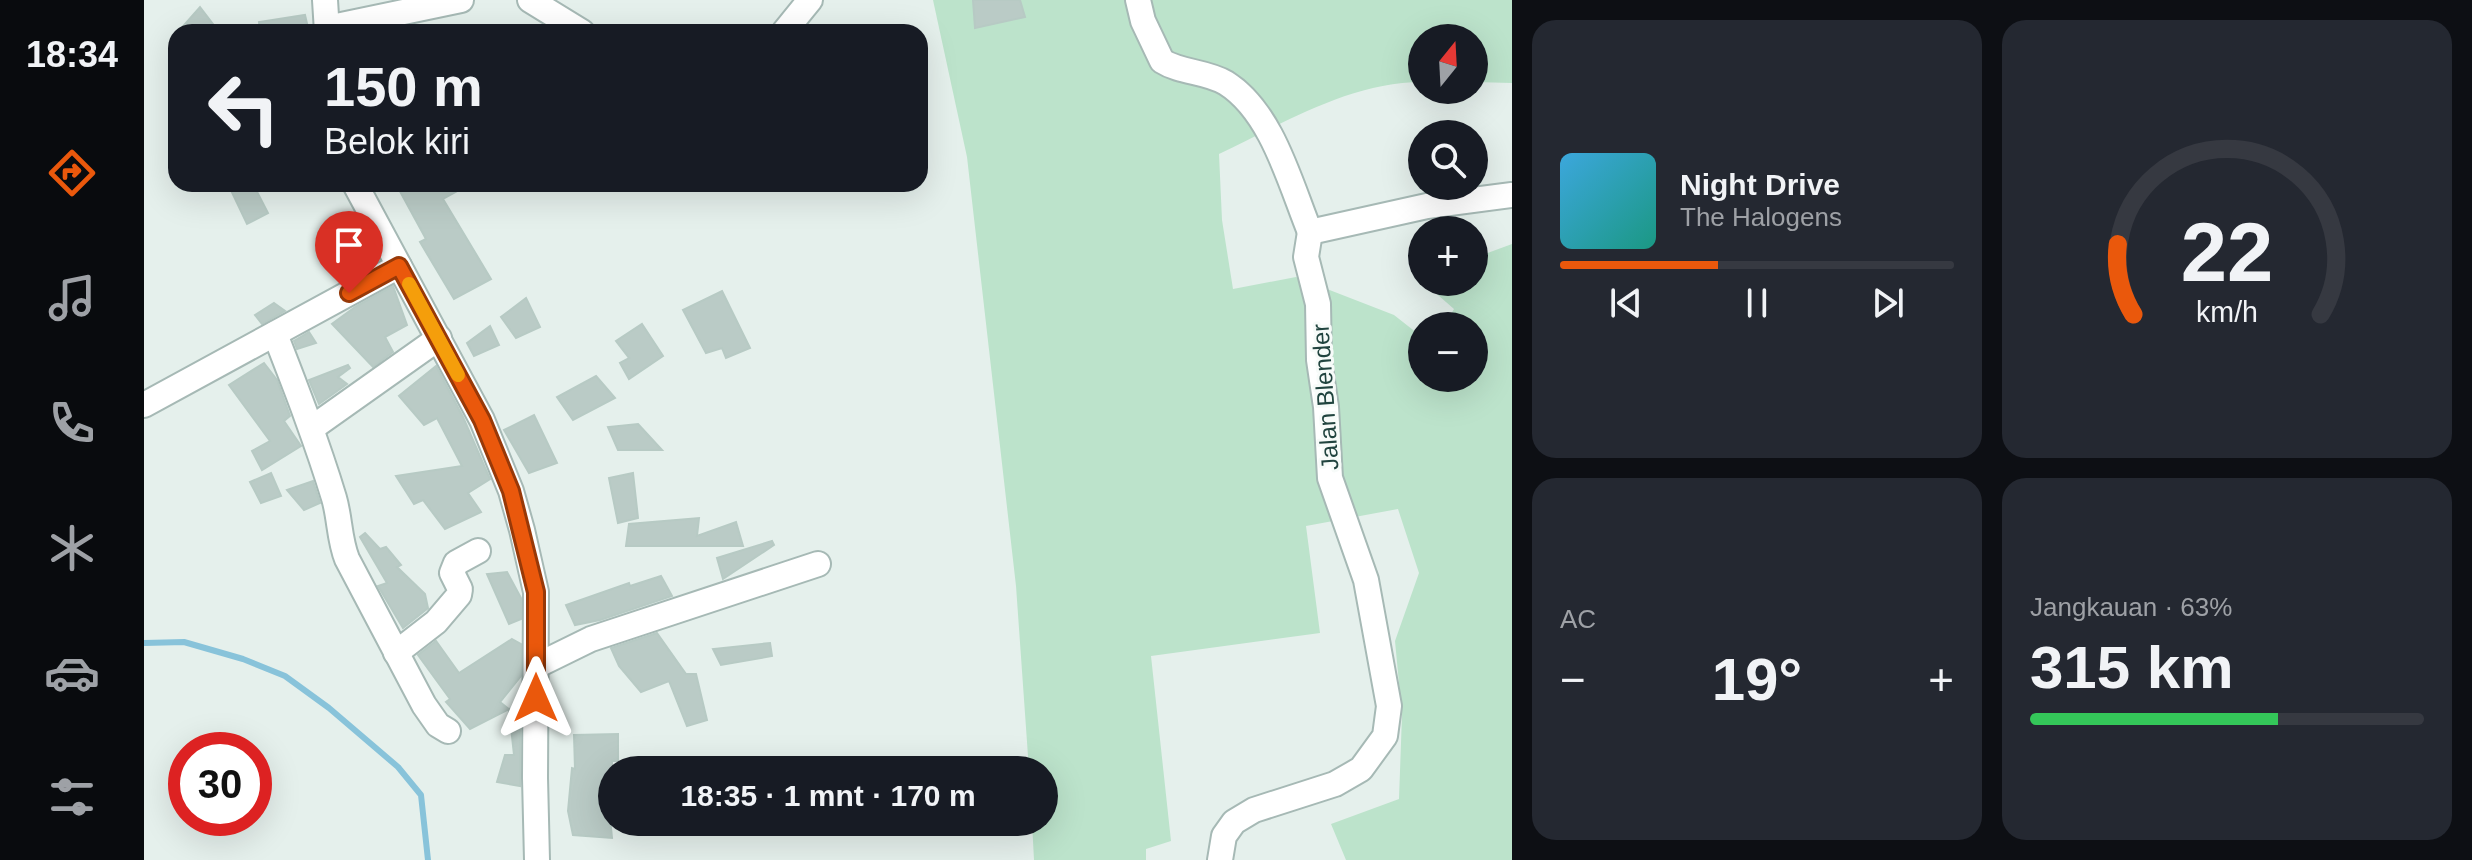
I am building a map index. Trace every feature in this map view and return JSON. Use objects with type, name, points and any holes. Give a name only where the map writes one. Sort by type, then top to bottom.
[{"type":"street","points":[[325,0],[327,24]]},
{"type":"street","points":[[354,24],[461,0]]},
{"type":"street","points":[[530,0],[569,24]]},
{"type":"street","points":[[790,24],[810,0]]},
{"type":"street","points":[[1138,0],[1143,21],[1162,61],[1216,77],[1239,93],[1258,113],[1310,232],[1427,206],[1512,195]]},
{"type":"street","points":[[359,192],[482,420],[511,491],[536,592],[537,860]]},
{"type":"street","name":"Jalan Blender","points":[[1220,860],[1224,836],[1234,822],[1254,810],[1335,784],[1361,769],[1385,736],[1389,706],[1366,580],[1330,478],[1326,407],[1319,360],[1318,304],[1306,257],[1310,232]]},
{"type":"street","points":[[144,405],[399,266]]},
{"type":"street","points":[[275,334],[312,428],[340,518],[343,550],[430,715],[448,731]]},
{"type":"street","points":[[312,428],[439,338]]},
{"type":"street","points":[[396,653],[436,622],[459,595],[460,589],[452,573],[456,563],[478,551]]},
{"type":"street","points":[[536,666],[591,639],[818,564]]},
{"type":"green space","points":[[933,0],[1512,0],[1512,83],[1488,82],[1488,24],[1408,24],[1408,83],[1343,97],[1219,154],[1222,220],[1233,289],[1296,277],[1394,315],[1408,326],[1408,392],[1488,392],[1488,312],[1452,312],[1454,309],[1439,296],[1488,296],[1488,253],[1512,244],[1512,860],[1346,860],[1331,824],[1399,799],[1402,715],[1395,641],[1419,573],[1398,509],[1306,526],[1320,633],[1151,656],[1171,841],[1146,849],[1146,860],[1034,860],[1033,836],[1058,836],[1058,756],[1028,756],[1016,586],[967,157]]},
{"type":"building","points":[[973,0],[1020,0],[1025,17],[975,28]]},
{"type":"building","points":[[200,7],[213,24],[185,24]]},
{"type":"building","points":[[305,15],[307,24],[259,24]]},
{"type":"building","points":[[232,192],[257,192],[268,213],[247,224]]},
{"type":"building","points":[[400,192],[456,192],[443,199],[491,279],[454,299],[420,242],[426,239]]},
{"type":"building","points":[[369,241],[379,260],[352,275],[341,258]]},
{"type":"building","points":[[393,286],[407,325],[385,337],[393,352],[373,367],[332,324]]},
{"type":"building","points":[[722,291],[750,348],[726,358],[722,348],[706,353],[683,310]]},
{"type":"building","points":[[526,298],[540,327],[516,338],[501,317]]},
{"type":"building","points":[[274,303],[285,311],[262,324],[255,315]]},
{"type":"building","points":[[642,324],[663,356],[629,379],[620,363],[629,358],[616,341]]},
{"type":"building","points":[[490,326],[499,345],[474,356],[467,343]]},
{"type":"building","points":[[309,332],[316,343],[297,349],[294,341]]},
{"type":"building","points":[[264,363],[277,380],[290,416],[284,421],[301,446],[262,470],[252,451],[270,441],[229,385]]},
{"type":"building","points":[[348,365],[350,368],[338,377],[347,384],[319,404],[309,380]]},
{"type":"building","points":[[436,366],[490,479],[468,493],[481,512],[445,529],[423,500],[414,504],[396,476],[462,466],[437,418],[424,425],[399,396]]},
{"type":"building","points":[[596,376],[615,398],[573,420],[557,397]]},
{"type":"building","points":[[534,415],[557,463],[529,473],[504,430]]},
{"type":"building","points":[[638,424],[662,450],[618,450],[608,427]]},
{"type":"building","points":[[271,473],[281,496],[261,503],[250,482]]},
{"type":"building","points":[[633,473],[638,518],[618,523],[609,478]]},
{"type":"building","points":[[313,481],[320,503],[304,510],[287,490]]},
{"type":"building","points":[[699,518],[697,536],[736,522],[743,546],[626,546],[629,524]]},
{"type":"building","points":[[365,533],[380,549],[386,547],[401,565],[397,567],[425,594],[428,608],[403,628],[378,586],[387,583],[360,537]]},
{"type":"building","points":[[772,541],[774,545],[723,579],[717,558]]},
{"type":"building","points":[[507,572],[521,598],[521,619],[509,624],[487,574]]},
{"type":"building","points":[[661,576],[672,596],[600,620],[575,625],[566,605],[629,583],[630,586]]},
{"type":"building","points":[[657,633],[686,674],[696,674],[707,720],[687,726],[669,681],[641,692],[619,666],[611,648]]},
{"type":"building","points":[[512,639],[521,644],[521,676],[500,702],[509,709],[470,729],[446,702],[450,699],[418,655],[436,641],[459,673]]},
{"type":"building","points":[[770,643],[772,656],[721,665],[713,649]]},
{"type":"building","points":[[509,709],[520,718],[520,786],[497,782],[505,755],[514,755]]},
{"type":"building","points":[[618,734],[618,756],[598,756],[598,836],[612,838],[573,835],[568,811],[572,768],[575,769],[574,735]]},
{"type":"waterway","points":[[144,643],[184,642],[243,659],[285,676],[329,708],[398,767],[421,795],[428,860]]},
{"type":"slow traffic","points":[[409,284],[458,375]]},
{"type":"route","points":[[349,293],[399,266],[482,420],[511,491],[536,592],[536,698]]}]
